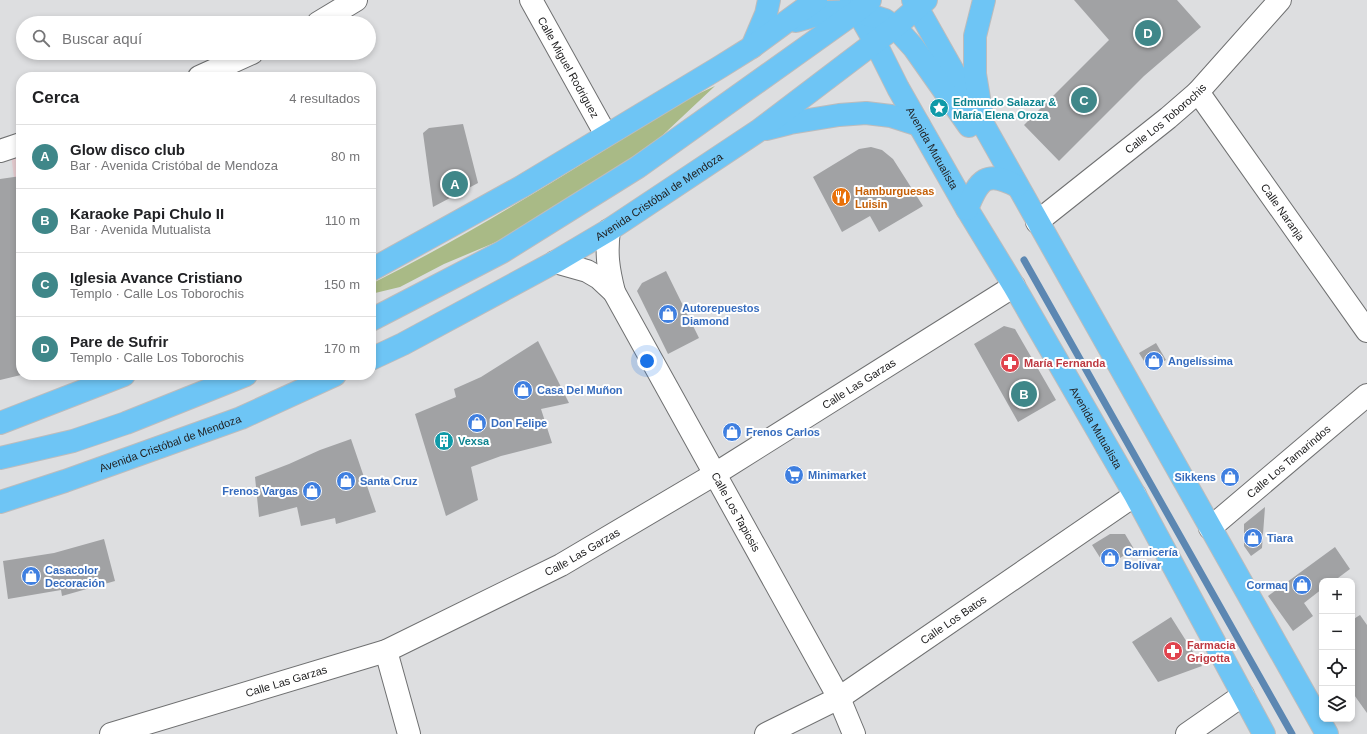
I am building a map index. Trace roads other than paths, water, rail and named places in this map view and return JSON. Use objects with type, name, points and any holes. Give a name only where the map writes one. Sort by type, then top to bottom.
[{"type":"main road","points":[[752,47],[766,14],[770,0]]},
{"type":"main road","points":[[376,267],[521,187],[752,47],[816,0]]},
{"type":"main road","points":[[984,0],[975,36],[975,74],[984,127]]},
{"type":"main road","points":[[918,3],[984,127],[1037,222],[1326,734]]},
{"type":"main road","name":"Avenida Cristóbal de Mendoza","points":[[376,357],[404,344],[555,262],[609,230],[758,131],[895,26],[918,3]]},
{"type":"main road","points":[[782,25],[859,4],[895,26],[914,48],[995,164],[1017,186]]},
{"type":"main road","points":[[376,317],[508,248],[638,167],[859,4]]},
{"type":"main road","name":"Avenida Mutualista","points":[[859,4],[875,42],[898,88],[967,209],[1014,286],[1135,495],[1264,734]]},
{"type":"main road","points":[[758,131],[790,123],[839,115],[866,113],[891,116],[919,125]]},
{"type":"main road","points":[[967,209],[979,184],[988,178],[1005,180],[1017,186]]},
{"type":"main road","points":[[376,312],[392,309]]},
{"type":"main road","points":[[0,423],[111,380]]},
{"type":"main road","points":[[0,458],[73,441],[126,423],[234,380]]},
{"type":"main road","name":"Avenida Cristóbal de Mendoza","points":[[0,502],[65,481],[241,418],[324,380]]},
{"type":"street","points":[[330,16],[356,0]]},
{"type":"street","name":"Calle Miguel Rodriguez","points":[[531,0],[606,135]]},
{"type":"street","name":"Calle Los Toborochis","points":[[1037,222],[1168,118],[1198,92],[1280,0]]},
{"type":"street","points":[[210,72],[237,60]]},
{"type":"street","name":"Calle Naranja","points":[[1198,92],[1367,331]]},
{"type":"street","points":[[0,150],[16,145]]},
{"type":"street","name":"Calle Los Tapiosis","points":[[609,230],[607,258],[608,270],[614,292],[839,698],[854,734]]},
{"type":"street","name":"Calle Los Tapiosis","points":[[555,262],[587,271],[599,278],[614,292]]},
{"type":"street","name":"Calle Las Garzas","points":[[111,734],[386,651],[561,564],[715,474],[1014,286]]},
{"type":"street","name":"Calle Los Tamarindos","points":[[1210,528],[1367,395]]},
{"type":"street","name":"Calle Los Batos","points":[[766,734],[839,698],[1135,495]]},
{"type":"street","points":[[386,651],[409,734]]},
{"type":"street","points":[[1187,734],[1242,694]]},
{"type":"waterway","points":[[1024,260],[1292,734]]},
{"type":"place","name":"Pare de Sufrir","points":[[1148,33]]},
{"type":"place","name":"Iglesia Avance Cristiano","points":[[1084,100]]},
{"type":"place","name":"Edmundo Salazar & María Elena Oroza","points":[[939,108]]},
{"type":"place","name":"Glow disco club","points":[[455,184]]},
{"type":"place","name":"Hamburguesas Luisin","points":[[841,197]]},
{"type":"place","name":"Autorepuestos Diamond","points":[[668,314]]},
{"type":"place","name":"Angelíssima","points":[[1154,361]]},
{"type":"place","name":"María Fernanda","points":[[1010,363]]},
{"type":"place","name":"Casa Del Muñon","points":[[523,390]]},
{"type":"place","name":"Karaoke Papi Chulo II","points":[[1024,394]]},
{"type":"place","name":"Don Felipe","points":[[477,423]]},
{"type":"place","name":"Frenos Carlos","points":[[732,432]]},
{"type":"place","name":"Vexsa","points":[[444,441]]},
{"type":"place","name":"Minimarket","points":[[794,475]]},
{"type":"place","name":"Sikkens","points":[[1230,477]]},
{"type":"place","name":"Santa Cruz","points":[[346,481]]},
{"type":"place","name":"Frenos Vargas","points":[[312,491]]},
{"type":"place","name":"Tiara","points":[[1253,538]]},
{"type":"place","name":"Carnicería Bolívar","points":[[1110,558]]},
{"type":"place","name":"Casacolor Decoración","points":[[31,576]]},
{"type":"place","name":"Cormaq","points":[[1302,585]]},
{"type":"place","name":"Farmacia Grigotta","points":[[1173,651]]}]
